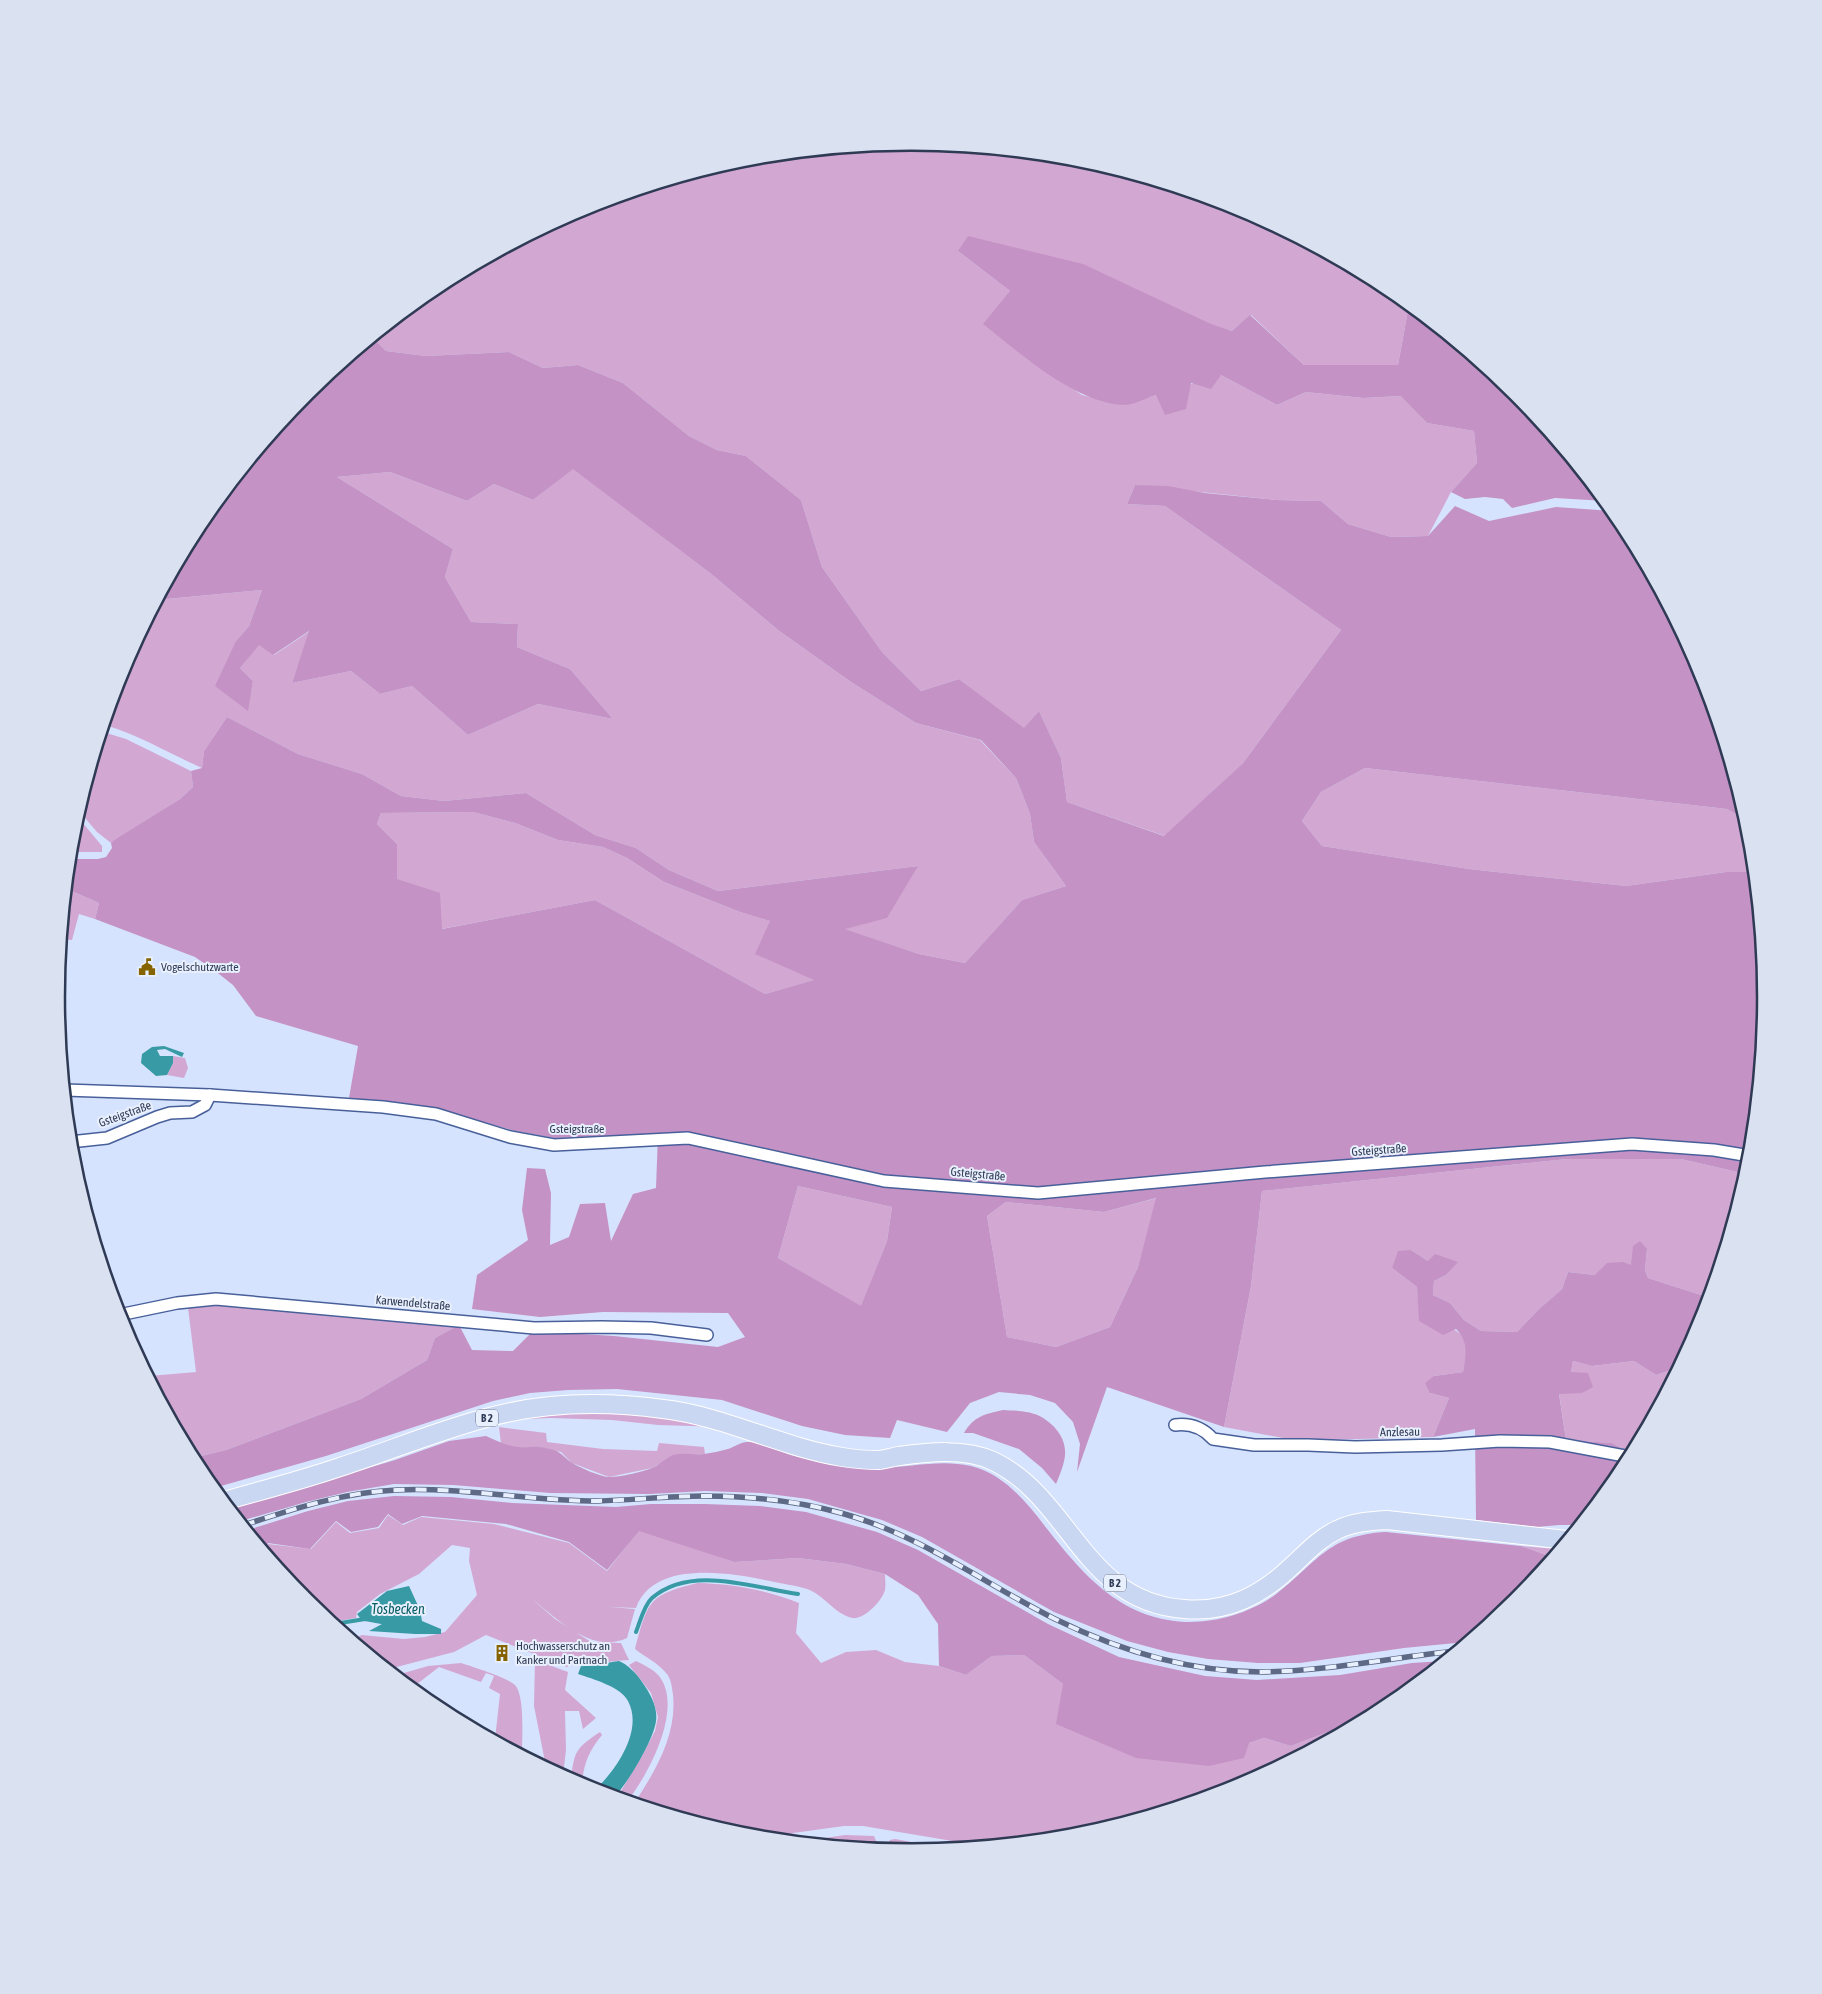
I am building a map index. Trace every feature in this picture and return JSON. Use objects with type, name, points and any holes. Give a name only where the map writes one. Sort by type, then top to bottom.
[{"type":"main road","name":"B 2","points":[[230,1498],[331,1470],[485,1418],[542,1407],[610,1404],[666,1409],[719,1421],[758,1435],[842,1457],[880,1460],[901,1456],[949,1452],[972,1454],[992,1460],[1032,1488],[1098,1569],[1120,1587],[1167,1608],[1208,1610],[1232,1605],[1250,1598],[1283,1574],[1321,1539],[1339,1529],[1361,1522],[1387,1520],[1560,1539]]},
{"type":"street","name":"Gsteigstraße","points":[[70,1090],[210,1095],[383,1108],[436,1114],[510,1137],[554,1145],[688,1138],[884,1180],[1038,1193],[1265,1172],[1632,1144],[1714,1150],[1742,1155]]},
{"type":"street","name":"Gsteigstraße","points":[[78,1141],[107,1138],[170,1113],[192,1112],[205,1105],[210,1095]]},
{"type":"street","name":"Karwendelstraße","points":[[126,1313],[162,1306],[216,1299],[534,1328],[651,1328],[707,1335]]},
{"type":"street","name":"Anzlesau","points":[[1176,1425],[1183,1424],[1205,1430],[1213,1439],[1254,1445],[1354,1447],[1442,1445],[1500,1441],[1550,1442],[1622,1455]]},
{"type":"shaded area","points":[[911,151],[1021,158],[1076,167],[1130,180],[1183,196],[1235,215],[1285,238],[1334,264],[1408,313],[1398,365],[1304,365],[1251,315],[1232,331],[958,251],[1010,291],[1026,358],[1082,395],[1124,405],[1221,375],[1277,405],[1306,392],[1363,398],[1402,396],[1427,423],[1474,431],[1477,463],[1451,492],[1428,536],[1391,537],[1348,524],[1321,501],[1276,500],[1135,485],[1127,504],[1165,506],[1341,630],[1243,763],[1165,836],[1067,802],[1061,758],[1039,711],[1024,729],[959,679],[921,691],[882,652],[822,567],[801,500],[746,456],[717,450],[689,436],[623,383],[578,365],[543,368],[509,352],[426,356],[386,351],[377,342],[441,294],[488,264],[537,238],[587,215],[639,196],[692,180],[746,167],[801,158]]},
{"type":"shaded area","points":[[968,236],[1083,264],[1211,324],[1232,331],[1250,315],[1304,365],[1398,365],[1408,313],[1469,361],[1509,399],[1547,439],[1595,500],[1555,498],[1512,508],[1503,499],[1485,497],[1465,499],[1451,492],[1477,463],[1474,431],[1427,423],[1401,396],[1363,398],[1306,392],[1277,405],[1221,375],[1211,389],[1191,383],[1186,409],[1165,415],[1156,395],[1135,403],[1122,405],[1104,402],[1085,395],[1048,374],[983,324],[1010,291],[958,251]]},
{"type":"shaded area","points":[[377,342],[386,351],[426,356],[509,352],[543,368],[578,365],[623,383],[689,436],[717,450],[746,456],[801,500],[822,567],[882,652],[921,691],[959,679],[1024,728],[1039,711],[1061,758],[1067,802],[1164,836],[1243,763],[1341,630],[1165,506],[1127,504],[1135,485],[1168,486],[1205,493],[1276,500],[1321,501],[1348,524],[1391,537],[1428,536],[1455,506],[1489,521],[1556,507],[1602,510],[1644,574],[1670,623],[1693,673],[1712,725],[1737,815],[1727,809],[1365,768],[1321,792],[1302,821],[1322,846],[1469,869],[1626,886],[1726,872],[1748,872],[1755,942],[1757,997],[1750,1107],[1739,1172],[1681,1159],[1567,1159],[1262,1191],[1251,1286],[1224,1427],[1107,1387],[1077,1472],[1080,1444],[1073,1422],[1055,1403],[1030,1395],[999,1392],[970,1403],[947,1432],[897,1420],[890,1438],[845,1435],[802,1426],[722,1400],[617,1389],[530,1393],[493,1401],[326,1456],[221,1486],[201,1456],[226,1450],[361,1399],[427,1360],[435,1338],[459,1325],[472,1350],[513,1351],[533,1331],[614,1336],[718,1347],[745,1337],[728,1313],[603,1312],[540,1317],[472,1309],[477,1275],[528,1240],[522,1210],[527,1168],[545,1169],[551,1193],[550,1245],[569,1237],[580,1204],[605,1203],[611,1241],[633,1194],[656,1188],[658,1134],[555,1138],[515,1131],[436,1111],[349,1098],[358,1046],[256,1016],[233,985],[195,957],[95,919],[99,903],[72,891],[77,859],[106,857],[112,848],[111,843],[180,799],[193,787],[191,771],[202,768],[204,751],[227,717],[298,754],[362,774],[401,796],[444,801],[526,793],[595,835],[636,848],[669,870],[718,891],[918,866],[887,918],[845,929],[919,954],[965,963],[1022,900],[1066,886],[1034,842],[1030,814],[1016,778],[981,740],[916,723],[851,682],[778,630],[710,573],[573,469],[533,500],[494,484],[467,501],[390,472],[337,477],[453,549],[445,577],[471,622],[518,624],[517,647],[570,669],[613,719],[538,704],[468,735],[412,686],[380,694],[351,671],[292,683],[309,631],[273,655],[259,645],[240,668],[253,681],[248,711],[215,686],[236,641],[249,626],[262,590],[167,599],[166,597],[178,574],[208,527],[240,482],[275,439],[313,399],[353,361]],"holes":[[[473,812],[515,823],[558,840],[603,847],[627,858],[664,882],[740,912],[770,921],[755,954],[814,980],[765,994],[595,900],[442,929],[440,893],[397,879],[397,844],[377,824],[381,813]],[[798,1186],[892,1207],[887,1241],[861,1306],[778,1258]],[[1156,1198],[1138,1267],[1110,1327],[1056,1347],[1007,1337],[987,1216],[1006,1202],[1104,1212]]]},
{"type":"shaded area","points":[[573,468],[710,573],[778,630],[851,682],[916,723],[980,740],[1016,778],[1030,814],[1034,842],[1066,886],[1022,900],[965,963],[919,954],[844,929],[918,866],[718,891],[669,870],[636,848],[595,835],[526,793],[444,801],[401,796],[362,774],[298,754],[227,717],[204,751],[202,768],[142,739],[110,726],[129,673],[166,596],[168,599],[262,590],[249,626],[236,641],[240,668],[259,644],[274,655],[310,631],[292,683],[351,671],[380,694],[412,686],[468,735],[538,704],[613,719],[570,669],[517,647],[518,624],[471,622],[445,577],[453,549],[337,477],[390,472],[467,501],[494,484],[533,500]],"holes":[[[240,668],[253,681],[247,710]]]},
{"type":"shaded area","points":[[107,733],[126,739],[191,771],[193,787],[180,799],[111,843],[97,832],[85,817]]},
{"type":"shaded area","points":[[1365,768],[1727,809],[1737,815],[1748,872],[1726,872],[1626,886],[1469,869],[1322,846],[1302,821],[1321,792]]},
{"type":"shaded area","points":[[473,812],[515,823],[558,840],[603,847],[627,858],[664,882],[740,912],[771,921],[815,980],[765,994],[595,900],[441,929],[397,879],[397,844],[377,824],[381,813]]},
{"type":"shaded area","points":[[83,823],[102,846],[102,852],[78,852]]},
{"type":"shaded area","points":[[72,891],[99,903],[95,919],[79,914],[72,940],[67,940]]},
{"type":"shaded area","points":[[173,1056],[185,1058],[188,1068],[184,1078],[167,1075],[173,1063]]},
{"type":"shaded area","points":[[1567,1159],[1681,1159],[1739,1172],[1728,1216],[1702,1296],[1648,1278],[1645,1270],[1647,1249],[1631,1265],[1595,1275],[1568,1272],[1562,1289],[1517,1332],[1481,1331],[1464,1320],[1450,1303],[1433,1295],[1434,1281],[1446,1275],[1457,1262],[1428,1261],[1411,1250],[1392,1268],[1417,1287],[1420,1321],[1442,1325],[1456,1331],[1465,1341],[1467,1349],[1463,1372],[1434,1376],[1430,1393],[1449,1398],[1433,1437],[1323,1440],[1283,1438],[1224,1427],[1251,1286],[1262,1191]]},
{"type":"shaded area","points":[[798,1186],[892,1207],[887,1241],[861,1307],[778,1258]]},
{"type":"shaded area","points":[[1157,1198],[1138,1267],[1110,1327],[1056,1347],[1007,1337],[987,1216],[1006,1202],[1104,1212]]},
{"type":"shaded area","points":[[1640,1241],[1647,1249],[1645,1270],[1648,1278],[1702,1296],[1670,1370],[1656,1375],[1634,1361],[1592,1366],[1573,1361],[1571,1372],[1588,1373],[1593,1387],[1582,1393],[1559,1394],[1566,1440],[1612,1443],[1625,1450],[1571,1525],[1537,1527],[1476,1520],[1475,1429],[1433,1437],[1449,1398],[1430,1393],[1425,1383],[1434,1376],[1463,1372],[1466,1354],[1465,1344],[1456,1329],[1443,1335],[1419,1321],[1417,1287],[1392,1268],[1398,1251],[1411,1250],[1428,1261],[1435,1254],[1458,1262],[1446,1275],[1434,1281],[1433,1295],[1450,1303],[1464,1320],[1481,1331],[1517,1332],[1562,1289],[1568,1272],[1595,1275],[1607,1263],[1623,1262],[1631,1265],[1633,1246]]},
{"type":"shaded area","points":[[216,1304],[459,1325],[435,1338],[427,1360],[361,1399],[226,1450],[201,1456],[178,1420],[154,1376],[196,1372],[188,1308]]},
{"type":"shaded area","points":[[1573,1361],[1592,1366],[1634,1361],[1656,1375],[1670,1370],[1644,1420],[1625,1450],[1612,1443],[1566,1440],[1559,1393],[1582,1393],[1571,1372]]},
{"type":"shaded area","points":[[597,1408],[724,1427],[658,1425],[612,1420],[524,1419],[523,1416]]},
{"type":"shaded area","points":[[1003,1410],[1033,1413],[1046,1420],[1057,1430],[1064,1443],[1065,1459],[1056,1484],[1042,1468],[1019,1449],[973,1433],[964,1433],[976,1419]]},
{"type":"shaded area","points":[[499,1427],[546,1433],[547,1442],[603,1449],[657,1451],[659,1443],[704,1447],[705,1454],[675,1455],[652,1468],[609,1477],[572,1463],[561,1452],[540,1447],[519,1448],[501,1444]]},
{"type":"shaded area","points":[[486,1436],[515,1446],[541,1447],[554,1450],[578,1466],[607,1477],[623,1476],[648,1470],[673,1455],[710,1453],[747,1442],[758,1443],[806,1459],[848,1467],[880,1468],[948,1463],[971,1466],[993,1475],[1021,1497],[1073,1560],[1104,1590],[1140,1612],[1161,1619],[1185,1622],[1221,1619],[1255,1607],[1275,1595],[1336,1545],[1366,1534],[1386,1532],[1521,1546],[1547,1555],[1509,1595],[1457,1643],[1404,1648],[1300,1663],[1258,1663],[1208,1659],[1168,1652],[1127,1641],[1054,1612],[922,1537],[882,1520],[808,1499],[762,1493],[705,1491],[649,1494],[550,1493],[453,1485],[394,1484],[347,1492],[246,1520],[237,1507],[395,1460],[449,1441]]},
{"type":"shaded area","points":[[394,1496],[451,1497],[512,1503],[616,1507],[651,1504],[760,1506],[806,1512],[877,1532],[918,1550],[1048,1624],[1119,1657],[1205,1676],[1257,1680],[1340,1675],[1412,1663],[1434,1662],[1381,1700],[1336,1729],[1291,1746],[1264,1738],[1249,1743],[1244,1758],[1209,1766],[1136,1758],[1056,1724],[1063,1684],[1024,1655],[992,1656],[966,1675],[939,1666],[938,1624],[918,1595],[885,1574],[846,1564],[798,1558],[734,1562],[639,1531],[607,1570],[569,1542],[506,1524],[422,1516],[402,1524],[388,1514],[378,1527],[351,1532],[336,1521],[310,1549],[268,1543],[267,1546],[253,1528],[348,1501]]},
{"type":"shaded area","points":[[388,1515],[403,1525],[421,1517],[494,1524],[569,1543],[607,1571],[639,1530],[734,1562],[798,1558],[846,1564],[885,1574],[885,1588],[880,1599],[872,1609],[862,1616],[852,1618],[840,1613],[813,1592],[798,1586],[715,1573],[695,1573],[676,1576],[659,1582],[645,1592],[636,1608],[609,1607],[635,1609],[627,1638],[614,1642],[601,1642],[576,1633],[591,1642],[621,1643],[629,1660],[595,1663],[575,1662],[567,1667],[486,1635],[454,1652],[395,1667],[358,1637],[362,1635],[404,1639],[425,1637],[445,1632],[477,1595],[469,1561],[470,1548],[452,1545],[419,1574],[380,1594],[357,1612],[356,1618],[340,1621],[275,1555],[268,1544],[311,1549],[336,1522],[350,1533],[379,1528]],"holes":[[[531,1598],[567,1627],[555,1619]]]},
{"type":"shaded area","points":[[1521,1546],[1552,1549],[1547,1555]]},
{"type":"shaded area","points":[[698,1583],[750,1588],[799,1603],[796,1633],[821,1663],[846,1652],[876,1650],[905,1662],[939,1666],[966,1675],[992,1656],[1024,1655],[1063,1684],[1249,1743],[1264,1738],[1291,1746],[1336,1729],[1285,1756],[1235,1779],[1183,1798],[1130,1814],[1076,1827],[1021,1836],[955,1841],[863,1826],[844,1826],[787,1834],[746,1827],[692,1814],[638,1798],[657,1764],[668,1738],[672,1724],[673,1695],[668,1675],[635,1649],[647,1610],[660,1596],[681,1587]]},
{"type":"shaded area","points":[[535,1660],[568,1672],[565,1690],[596,1718],[583,1729],[579,1711],[565,1711],[566,1750],[564,1768],[545,1759],[534,1706]]},
{"type":"shaded area","points":[[636,1661],[659,1676],[666,1689],[668,1705],[666,1722],[654,1758],[631,1795],[621,1791],[655,1731],[658,1717],[651,1693],[629,1665]]},
{"type":"shaded area","points":[[461,1663],[497,1676],[515,1685],[522,1707],[522,1748],[496,1734],[500,1694],[489,1688],[494,1676],[486,1673],[481,1682],[439,1667],[418,1683],[403,1673],[428,1666]]},
{"type":"shaded area","points":[[600,1732],[602,1735],[590,1752],[585,1764],[583,1777],[572,1772],[575,1756],[586,1742]]},
{"type":"shaded area","points":[[845,1835],[874,1836],[876,1842],[856,1841],[824,1838]]},
{"type":"shaded area","points":[[895,1839],[916,1843],[889,1842]]},
{"type":"water","points":[[164,1046],[184,1053],[182,1057],[165,1049],[157,1050],[160,1056],[173,1056],[173,1063],[167,1075],[156,1076],[141,1063],[142,1054],[152,1047]]},
{"type":"water","name":"Tosbecken","points":[[409,1586],[420,1610],[422,1621],[441,1629],[441,1634],[369,1631],[382,1624],[383,1621],[360,1618],[357,1614],[387,1591]]},
{"type":"water","points":[[619,1661],[629,1667],[648,1691],[656,1711],[654,1729],[646,1749],[619,1791],[601,1784],[625,1750],[630,1737],[632,1713],[628,1701],[619,1692],[606,1684],[578,1674],[581,1666]]},
{"type":"waterway","points":[[636,1632],[644,1609],[649,1601],[668,1588],[685,1582],[723,1581],[798,1594]]},
{"type":"waterway","points":[[342,1623],[365,1619],[387,1623]]},
{"type":"railway","points":[[249,1523],[300,1507],[338,1498],[377,1491],[397,1490],[447,1490],[547,1499],[598,1501],[704,1496],[774,1500],[808,1505],[870,1522],[925,1547],[1028,1605],[1079,1630],[1129,1649],[1181,1663],[1234,1671],[1261,1672],[1334,1667],[1445,1652]]},
{"type":"place","name":"Vogelschutzwarte","points":[[147,967]]},
{"type":"place","name":"Hochwasserschutz an Kanker und Partnach","points":[[502,1653]]}]
